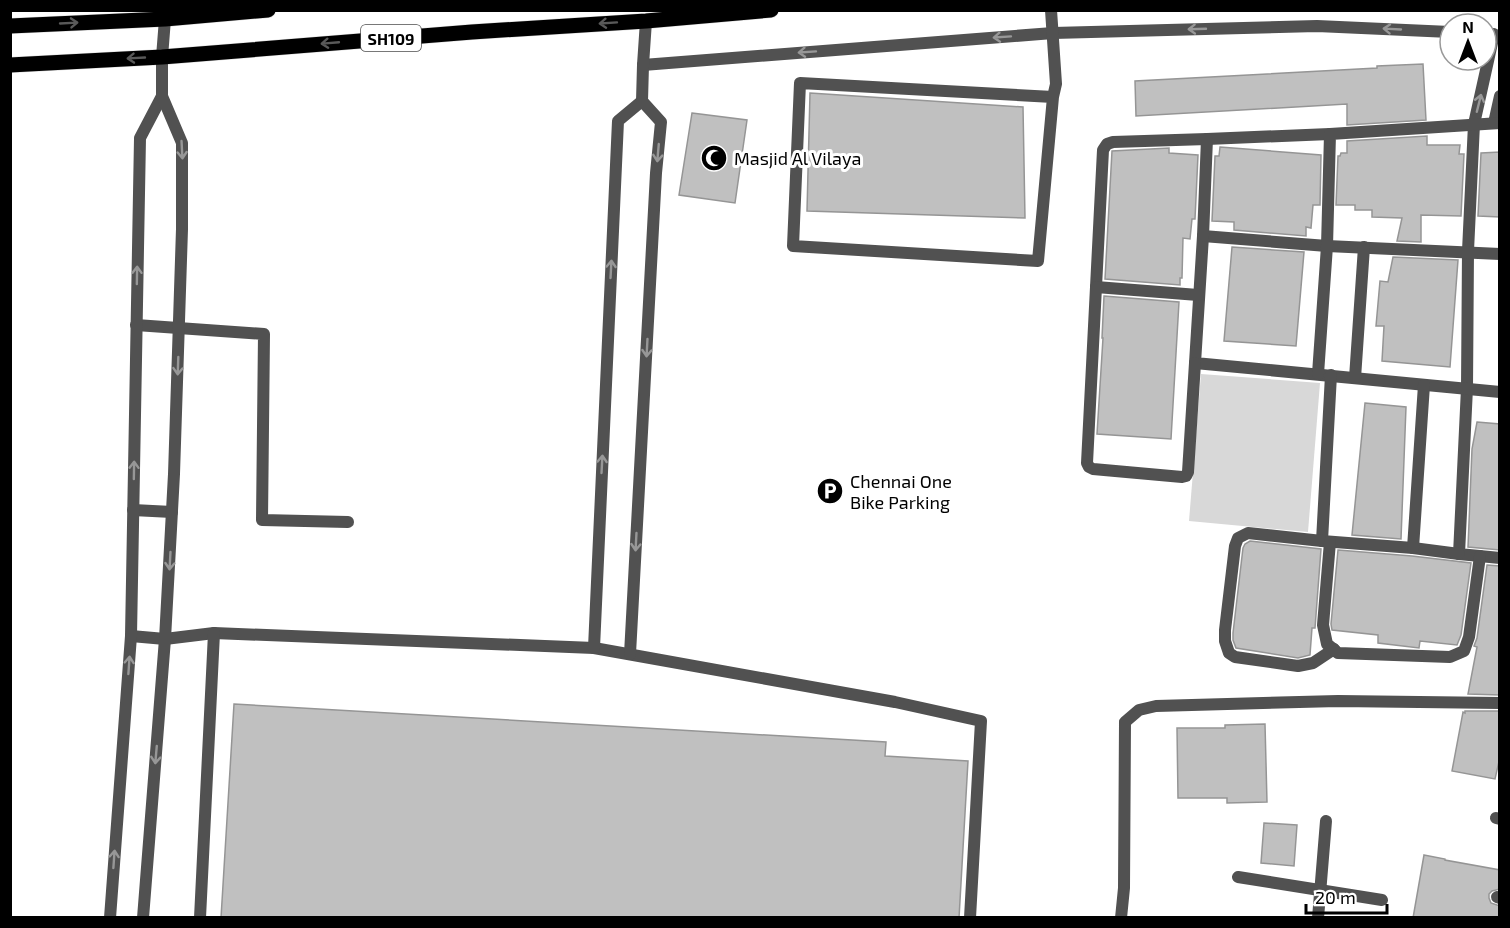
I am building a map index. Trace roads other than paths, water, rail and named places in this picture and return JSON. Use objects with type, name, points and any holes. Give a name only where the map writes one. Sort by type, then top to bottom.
[{"type":"main road","points":[[10,26],[165,19],[268,10]]},
{"type":"main road","name":"SH109","points":[[10,65],[162,57],[771,10]]},
{"type":"street","points":[[1052,10],[1056,84],[1038,261],[793,246],[800,83],[1053,97]]},
{"type":"street","points":[[143,918],[165,639],[183,229],[183,143],[162,96],[165,19]]},
{"type":"street","points":[[630,654],[661,122],[642,101],[646,21]]},
{"type":"street","points":[[643,65],[1053,33],[1317,26],[1438,31]]},
{"type":"street","points":[[1459,554],[1467,388],[1468,251],[1474,124],[1485,72]]},
{"type":"street","points":[[110,918],[131,636],[140,138],[162,96]]},
{"type":"street","points":[[1207,139],[1188,472],[1182,477],[1093,469],[1088,464],[1103,150],[1107,144],[1113,142],[1330,134],[1497,123],[1500,96]]},
{"type":"street","points":[[594,648],[618,121],[642,101]]},
{"type":"street","points":[[1318,374],[1327,246],[1330,134]]},
{"type":"street","points":[[1203,236],[1327,246],[1500,254]]},
{"type":"street","points":[[1355,378],[1364,247]]},
{"type":"street","points":[[1096,287],[1198,295]]},
{"type":"street","points":[[136,325],[264,334],[262,520],[348,522]]},
{"type":"street","points":[[1195,363],[1500,392]]},
{"type":"street","points":[[1331,375],[1323,625],[1328,644],[1338,652],[1450,657],[1464,651],[1469,638],[1480,556]]},
{"type":"street","points":[[1413,548],[1424,385]]},
{"type":"street","points":[[133,510],[172,512]]},
{"type":"street","points":[[1334,649],[1314,663],[1298,666],[1234,657],[1229,653],[1225,641],[1226,623],[1235,546],[1238,538],[1248,533],[1500,558]]},
{"type":"street","points":[[200,918],[214,633]]},
{"type":"street","points":[[131,636],[165,639],[214,633],[594,648],[895,702],[981,721],[969,918]]},
{"type":"street","points":[[1121,918],[1124,888],[1125,722],[1139,710],[1156,706],[1338,701],[1500,704]]},
{"type":"street","points":[[1318,918],[1326,821]]},
{"type":"street","points":[[1238,877],[1382,900]]},
{"type":"place","name":"Masjid Al Vilaya","points":[[714,158]]},
{"type":"place","name":"Chennai One Bike Parking","points":[[830,491]]}]
